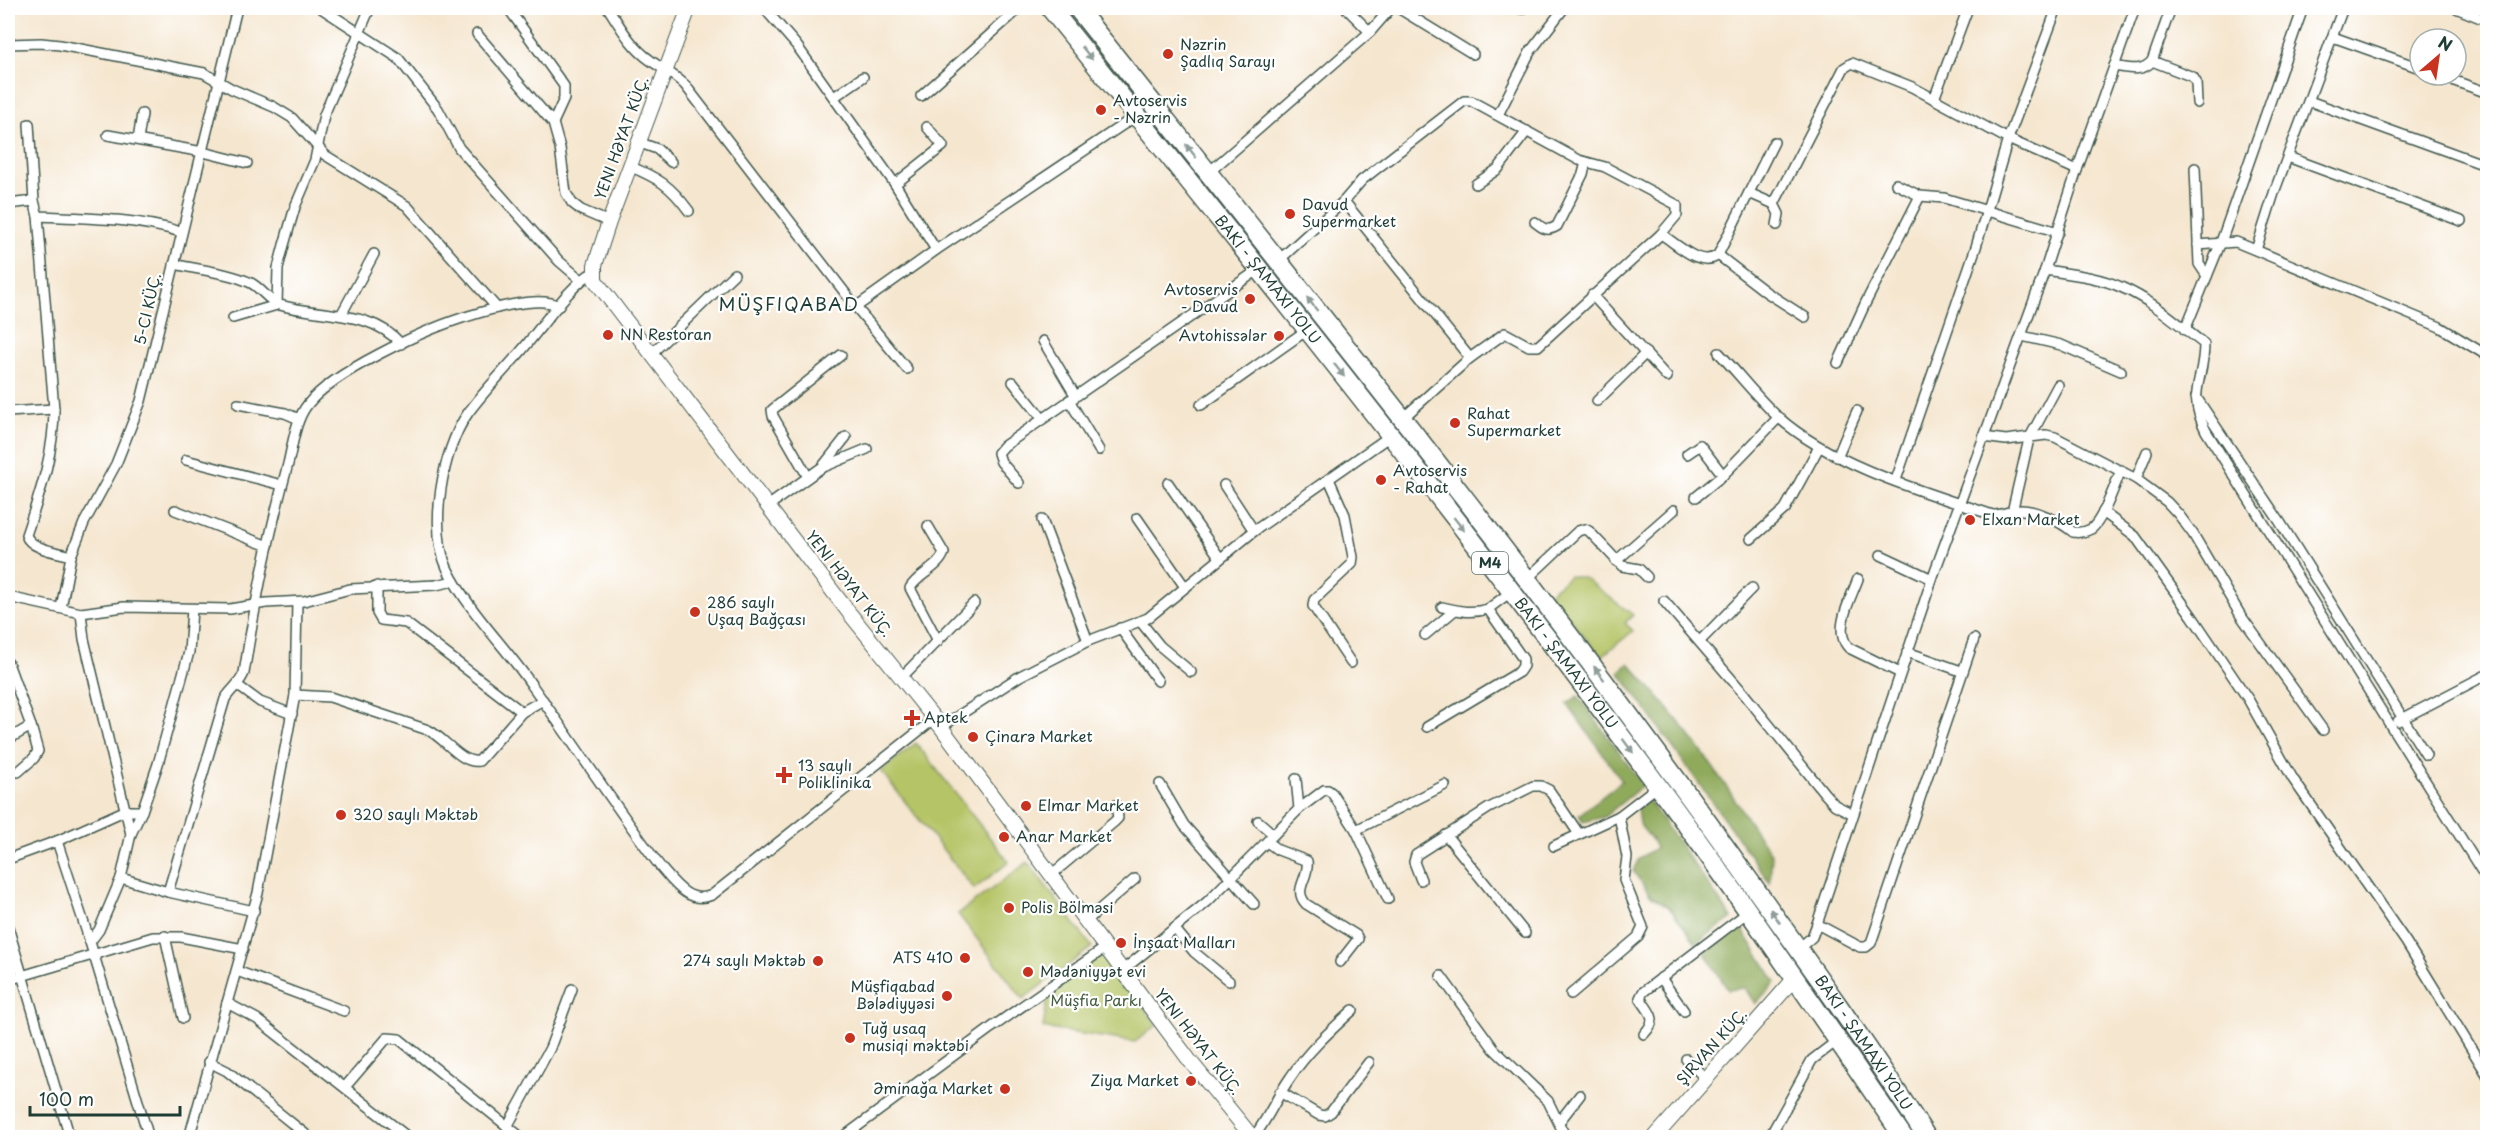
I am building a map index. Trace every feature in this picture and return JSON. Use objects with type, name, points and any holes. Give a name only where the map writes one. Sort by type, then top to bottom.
[{"type":"highway","name":"M4","points":[[1050,8],[1308,330],[1512,591],[1658,786],[1795,978],[1838,1040],[1898,1135]]},
{"type":"highway","name":"M4","points":[[1077,8],[1403,418],[1667,764],[1927,1137]]},
{"type":"street","name":"5-CI KÜÇ.","points":[[61,608],[71,556],[84,523],[116,464],[141,401],[237,8]]},
{"type":"street","points":[[321,8],[398,58],[405,65],[438,110],[459,148],[559,261],[580,279]]},
{"type":"street","points":[[277,305],[278,268],[295,207],[315,160],[324,115],[357,33],[370,8]]},
{"type":"street","points":[[508,8],[564,86],[564,99],[553,123]]},
{"type":"street","points":[[608,8],[638,50],[685,85],[856,307],[907,369]]},
{"type":"street","name":"YENI HƏYAT KÜÇ.","points":[[688,8],[609,222],[594,272],[599,288],[938,723],[1190,1060],[1253,1137]]},
{"type":"street","points":[[921,96],[1020,8]]},
{"type":"street","points":[[1346,8],[1370,32]]},
{"type":"street","points":[[1208,173],[1370,32],[1390,8]]},
{"type":"street","points":[[1398,8],[1473,54]]},
{"type":"street","points":[[1498,115],[1530,52],[1564,8]]},
{"type":"street","points":[[1934,99],[1968,8]]},
{"type":"street","points":[[1896,480],[1976,247],[2008,139],[2057,8]]},
{"type":"street","points":[[1798,949],[1812,937],[1817,924],[1932,579],[2022,336],[2077,170],[2135,8]]},
{"type":"street","points":[[2114,66],[2140,69],[2147,67],[2152,60],[2170,8]]},
{"type":"street","points":[[2185,330],[2221,242],[2303,8]]},
{"type":"street","points":[[2256,250],[2343,8]]},
{"type":"street","points":[[2456,8],[2487,21]]},
{"type":"street","points":[[768,9],[895,184],[936,250]]},
{"type":"street","points":[[477,34],[553,123],[560,148],[566,193],[572,203],[581,210],[609,222]]},
{"type":"street","points":[[2332,37],[2408,64]]},
{"type":"street","points":[[8,44],[60,45],[204,72],[219,82],[274,107],[292,118],[318,148],[336,162],[388,192],[407,206],[497,308]]},
{"type":"street","points":[[2152,60],[2193,77],[2196,82],[2198,103]]},
{"type":"street","points":[[1774,204],[1848,64],[1852,63],[1891,78],[2008,139],[2077,170]]},
{"type":"street","points":[[834,97],[864,78]]},
{"type":"street","points":[[2468,86],[2487,93]]},
{"type":"street","points":[[1278,261],[1344,201],[1362,180],[1464,101],[1471,101],[1586,162],[1605,167],[1677,205],[1677,215],[1661,234],[1538,346],[1529,346],[1505,333],[1470,358],[1403,418]]},
{"type":"street","points":[[2309,101],[2487,166]]},
{"type":"street","points":[[138,140],[142,114]]},
{"type":"street","points":[[856,307],[936,250],[1136,116]]},
{"type":"street","points":[[29,124],[54,410],[54,435],[48,470],[26,535],[27,540],[32,544],[71,556]]},
{"type":"street","points":[[895,184],[944,146],[927,127]]},
{"type":"street","points":[[1476,184],[1498,169],[1527,131]]},
{"type":"street","points":[[108,135],[203,152],[247,163]]},
{"type":"street","points":[[638,142],[657,149],[671,162]]},
{"type":"street","points":[[1661,234],[1701,260],[1713,259],[1718,255],[1774,142]]},
{"type":"street","points":[[2288,157],[2461,221]]},
{"type":"street","points":[[1536,222],[1545,230],[1557,226],[1583,174],[1586,162]]},
{"type":"street","points":[[629,166],[656,177],[672,188],[689,211]]},
{"type":"street","points":[[2194,168],[2199,264],[2207,276]]},
{"type":"street","points":[[1896,184],[1920,196],[1944,198],[2058,232]]},
{"type":"street","points":[[1749,192],[1774,204],[1779,214],[1777,225]]},
{"type":"street","points":[[1838,363],[1920,196]]},
{"type":"street","points":[[8,204],[34,201]]},
{"type":"street","points":[[1344,201],[1470,358]]},
{"type":"street","points":[[38,216],[123,221],[162,226],[181,232]]},
{"type":"street","points":[[2198,245],[2236,242],[2440,327],[2487,356]]},
{"type":"street","points":[[341,315],[374,254]]},
{"type":"street","points":[[1718,255],[1766,292],[1805,317]]},
{"type":"street","points":[[174,264],[251,283],[277,305]]},
{"type":"street","points":[[1019,483],[1001,462],[998,453],[1004,446],[1258,270]]},
{"type":"street","points":[[2045,270],[2122,287],[2147,300],[2204,344],[2204,356],[2195,395],[2197,414],[2487,881]]},
{"type":"street","points":[[594,272],[580,279],[468,414],[452,445],[443,485],[438,530],[444,559],[454,581],[543,700],[662,869],[688,895],[703,899],[712,895],[938,723],[1088,641],[1140,621],[1156,612],[1254,531],[1390,436]]},
{"type":"street","points":[[651,354],[734,274]]},
{"type":"street","points":[[1592,295],[1667,377]]},
{"type":"street","points":[[168,892],[225,699],[244,673],[254,605],[299,419],[306,406],[327,386],[401,344],[453,321],[497,308],[546,302],[559,306]]},
{"type":"street","points":[[233,318],[277,305],[341,315],[384,328],[401,344]]},
{"type":"street","points":[[1201,405],[1308,330]]},
{"type":"street","points":[[2022,336],[2061,345],[2121,371]]},
{"type":"street","points":[[1043,341],[1099,450]]},
{"type":"street","points":[[1597,401],[1646,353]]},
{"type":"street","points":[[1719,353],[1779,417],[1820,447],[1838,457],[1896,480],[1993,515],[2032,512],[2064,525],[2073,532],[2082,532],[2093,528],[2103,512],[2121,470]]},
{"type":"street","points":[[808,477],[773,416],[772,410],[841,355]]},
{"type":"street","points":[[1013,382],[1042,418]]},
{"type":"street","points":[[2012,512],[2029,439],[2058,386]]},
{"type":"street","points":[[2195,395],[2280,522],[2426,756]]},
{"type":"street","points":[[238,404],[285,413],[299,419]]},
{"type":"street","points":[[8,412],[54,410]]},
{"type":"street","points":[[1838,457],[1857,411]]},
{"type":"street","points":[[1696,497],[1723,475],[1779,417]]},
{"type":"street","points":[[1983,437],[2006,440],[2029,439],[2046,435],[2055,437],[2121,470],[2167,502],[2193,534],[2241,616],[2323,730]]},
{"type":"street","points":[[821,468],[846,437]]},
{"type":"street","points":[[1687,454],[1700,445],[1723,475]]},
{"type":"street","points":[[1751,539],[1785,509],[1820,447]]},
{"type":"street","points":[[768,506],[821,468],[867,449]]},
{"type":"street","points":[[2136,479],[2147,452]]},
{"type":"street","points":[[186,460],[282,485]]},
{"type":"street","points":[[1329,479],[1345,515],[1353,557],[1352,564],[1314,600],[1312,606],[1352,663]]},
{"type":"street","points":[[1168,483],[1220,558]]},
{"type":"street","points":[[1224,485],[1254,531]]},
{"type":"street","points":[[175,510],[268,546]]},
{"type":"street","points":[[1617,561],[1674,510]]},
{"type":"street","points":[[2103,512],[2135,536],[2192,616],[2247,699],[2293,779],[2406,942],[2487,1076]]},
{"type":"street","points":[[1137,518],[1185,587]]},
{"type":"street","points":[[1042,520],[1088,641]]},
{"type":"street","points":[[928,526],[944,553],[941,561],[914,581],[910,588],[938,641]]},
{"type":"street","points":[[1527,579],[1578,531],[1585,529],[1622,566],[1639,569],[1647,577]]},
{"type":"street","points":[[1881,555],[1932,579]]},
{"type":"street","points":[[1858,579],[1841,628],[1844,644],[1900,673]]},
{"type":"street","points":[[8,597],[81,613],[124,607],[230,609],[297,602],[338,591],[377,586],[436,585],[454,581]]},
{"type":"street","points":[[377,586],[377,613],[381,620],[406,623],[522,712]]},
{"type":"street","points":[[1700,641],[1752,588]]},
{"type":"street","points":[[1442,607],[1475,613],[1488,609],[1512,591]]},
{"type":"street","points":[[1664,601],[1700,641],[1825,794],[1835,805],[1853,814]]},
{"type":"street","points":[[189,1137],[254,910],[295,695],[297,602]]},
{"type":"street","points":[[901,678],[974,603]]},
{"type":"street","points":[[90,942],[99,930],[121,878],[131,834],[142,811],[158,764],[189,652],[192,609]]},
{"type":"street","points":[[1427,727],[1519,672],[1523,666],[1523,659],[1488,609]]},
{"type":"street","points":[[1425,635],[1455,610]]},
{"type":"street","points":[[81,613],[84,639],[131,834]]},
{"type":"street","points":[[1140,621],[1160,646],[1191,672]]},
{"type":"street","points":[[1120,628],[1158,681]]},
{"type":"street","points":[[1817,924],[1860,947],[1866,947],[1871,943],[1961,671],[1974,639]]},
{"type":"street","points":[[1907,652],[1961,671]]},
{"type":"street","points":[[8,663],[38,751],[34,758],[18,772]]},
{"type":"street","points":[[2391,725],[2487,674]]},
{"type":"street","points":[[237,685],[260,702],[292,714]]},
{"type":"street","points":[[295,695],[330,697],[428,730],[440,736],[463,758],[471,762],[479,761],[522,712],[543,700]]},
{"type":"street","points":[[12,736],[31,726]]},
{"type":"street","points":[[1296,779],[1299,809]]},
{"type":"street","points":[[1160,784],[1184,825],[1254,904]]},
{"type":"street","points":[[1356,830],[1445,785]]},
{"type":"street","points":[[1422,880],[1414,862],[1416,855],[1489,808],[1533,786],[1541,786],[1549,790],[1580,834]]},
{"type":"street","points":[[1554,846],[1619,816],[1658,786]]},
{"type":"street","points":[[1123,970],[1231,879],[1299,809],[1324,790],[1328,790],[1356,830],[1389,899]]},
{"type":"street","points":[[1051,875],[1118,818],[1116,805]]},
{"type":"street","points":[[8,859],[57,841],[124,811],[142,811]]},
{"type":"street","points":[[1571,994],[1638,937],[1643,927],[1624,880],[1627,857],[1619,816]]},
{"type":"street","points":[[1258,821],[1278,850],[1307,861],[1308,867],[1299,892],[1301,899],[1356,935],[1358,939],[1356,944],[1340,962]]},
{"type":"street","points":[[1446,835],[1525,933]]},
{"type":"street","points":[[57,841],[149,1137]]},
{"type":"street","points":[[121,878],[168,892],[254,910]]},
{"type":"street","points":[[1086,921],[1135,879]]},
{"type":"street","points":[[1644,1034],[1653,1025],[1653,1019],[1640,998],[1643,992],[1748,912]]},
{"type":"street","points":[[8,927],[70,1137]]},
{"type":"street","points":[[1175,928],[1194,952],[1229,981]]},
{"type":"street","points":[[165,936],[183,1018]]},
{"type":"street","points":[[8,980],[153,937],[182,937],[243,949]]},
{"type":"street","points":[[842,1137],[1105,948]]},
{"type":"street","points":[[237,971],[344,1011]]},
{"type":"street","points":[[1441,976],[1494,1049],[1540,1092],[1566,1137]]},
{"type":"street","points":[[1661,978],[1684,1011]]},
{"type":"street","name":"ŞIRVAN KÜÇ.","points":[[1654,1137],[1795,978]]},
{"type":"street","points":[[507,1127],[550,1048],[572,989]]},
{"type":"street","points":[[227,1003],[257,1019],[409,1137]]},
{"type":"street","points":[[1253,1137],[1268,1118],[1280,1092],[1317,1044],[1353,1010]]},
{"type":"street","points":[[345,1087],[387,1038],[392,1037],[399,1039],[522,1137]]},
{"type":"street","points":[[1769,1137],[1812,1060],[1838,1040]]},
{"type":"street","points":[[1686,1059],[1706,1079]]},
{"type":"street","points":[[209,1062],[227,1071],[306,1136]]},
{"type":"street","points":[[1280,1092],[1319,1115],[1325,1116],[1331,1112],[1369,1062]]},
{"type":"street","points":[[1559,1122],[1580,1095]]},
{"type":"green space","points":[[1569,576],[1584,578],[1633,615],[1625,623],[1633,631],[1601,657],[1549,593]]},
{"type":"green space","points":[[1629,663],[1701,751],[1772,855],[1770,883],[1619,672]]},
{"type":"green space","points":[[1578,696],[1643,785],[1604,817],[1583,822],[1579,815],[1622,781],[1567,704]]},
{"type":"green space","points":[[916,743],[1009,862],[974,889],[881,771]]},
{"type":"green space","points":[[1648,800],[1732,918],[1696,943],[1669,907],[1650,895],[1633,871],[1639,858],[1656,848],[1639,824],[1637,809]]},
{"type":"green space","points":[[1028,862],[1092,947],[1023,999],[958,914]]},
{"type":"green space","points":[[1740,926],[1776,982],[1755,1004],[1745,988],[1728,990],[1705,953]]},
{"type":"green space","name":"Müşfia Parkı","points":[[1102,953],[1157,1025],[1135,1042],[1043,1028],[1048,995]]},
{"type":"place","name":"Nəzrin Şadlıq Sarayı","points":[[1168,54]]},
{"type":"place","name":"Avtoservis - Nəzrin","points":[[1101,110]]},
{"type":"place","name":"Davud Supermarket","points":[[1290,214]]},
{"type":"place","name":"Avtoservis - Davud","points":[[1250,299]]},
{"type":"place","name":"NN Restoran","points":[[608,335]]},
{"type":"place","name":"Avtohissələr","points":[[1279,336]]},
{"type":"place","name":"Rahat Supermarket","points":[[1455,423]]},
{"type":"place","name":"Avtoservis - Rahat","points":[[1381,480]]},
{"type":"place","name":"Elxan Market","points":[[1970,520]]},
{"type":"place","name":"286 saylı Uşaq Bağçası","points":[[695,612]]},
{"type":"place","name":"Aptek","points":[[912,718]]},
{"type":"place","name":"Çinarə Market","points":[[973,737]]},
{"type":"place","name":"13 saylı Poliklinika","points":[[784,775]]},
{"type":"place","name":"Elmar Market","points":[[1026,806]]},
{"type":"place","name":"320 saylı Məktəb","points":[[341,815]]},
{"type":"place","name":"Anar Market","points":[[1004,837]]},
{"type":"place","name":"Polis Bölməsi","points":[[1009,908]]},
{"type":"place","name":"İnşaat Malları","points":[[1121,943]]},
{"type":"place","name":"ATS 410","points":[[965,958]]},
{"type":"place","name":"274 saylı Məktəb","points":[[818,961]]},
{"type":"place","name":"Mədəniyyət evi","points":[[1028,972]]},
{"type":"place","name":"Müşfiqabad Bələdiyyəsi","points":[[947,996]]},
{"type":"place","name":"Tuğ usaq musiqi məktəbi","points":[[850,1038]]},
{"type":"place","name":"Ziya Market","points":[[1191,1081]]},
{"type":"place","name":"Əminağa Market","points":[[1005,1089]]},
{"type":"district","name":"MÜŞFIQABAD","points":[[789,305]]}]
